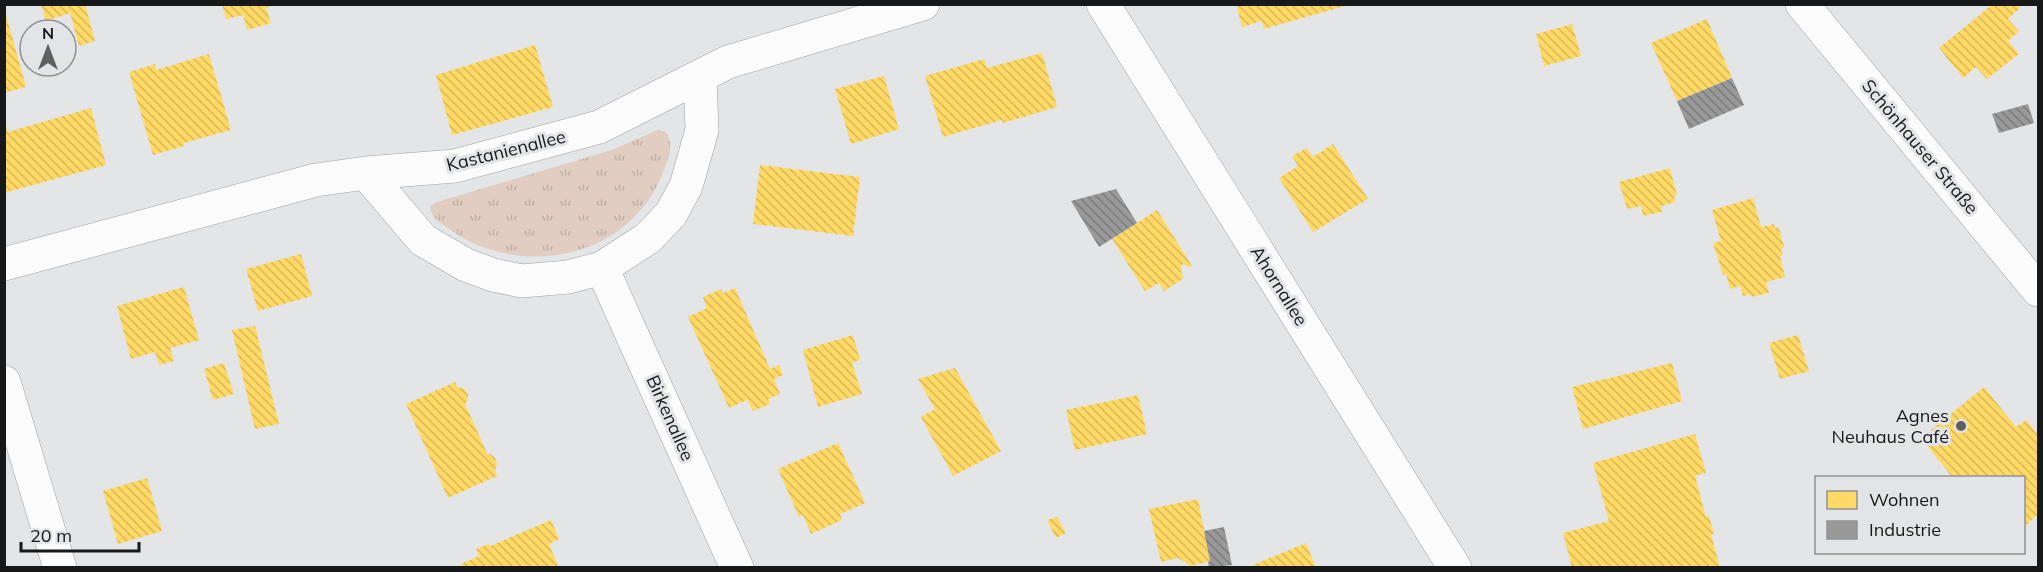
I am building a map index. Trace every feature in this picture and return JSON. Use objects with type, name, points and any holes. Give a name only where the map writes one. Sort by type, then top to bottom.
[{"type":"street","name":"Kastanienallee","points":[[4,264],[316,180],[366,173],[455,166],[599,127],[728,62],[923,4]]},
{"type":"street","name":"Ahornallee","points":[[1103,4],[1455,567]]},
{"type":"street","name":"Schönhauser Straße","points":[[1802,4],[2038,290]]},
{"type":"street","points":[[366,173],[423,240],[466,265],[493,275],[522,281],[568,277],[602,268],[648,238],[671,214],[686,186],[702,130],[700,76]]},
{"type":"street","name":"Birkenallee","points":[[602,268],[737,567]]},
{"type":"street","points":[[4,382],[60,567]]},
{"type":"green space","points":[[658,130],[666,132],[669,137],[670,153],[662,175],[646,204],[624,226],[598,242],[569,253],[539,256],[507,254],[477,245],[449,229],[436,219],[430,210],[430,206],[437,202],[612,150]]},
{"type":"building: Wohnen","points":[[41,4],[85,4],[95,41],[79,46],[78,18],[71,18],[70,13],[55,18],[45,18]]},
{"type":"building: Wohnen","points":[[222,4],[274,4],[266,8],[271,23],[247,30],[243,15],[226,19]]},
{"type":"building: Wohnen","points":[[1236,4],[1348,5],[1264,29],[1262,21],[1242,27]]},
{"type":"building: Wohnen","points":[[1993,4],[2017,4],[2020,8],[2008,19],[2019,31],[2008,41],[2019,54],[1987,79],[1976,67],[1963,78],[1939,48]]},
{"type":"building: Wohnen","points":[[4,12],[18,58],[18,78],[24,78],[26,87],[4,93]]},
{"type":"building: Wohnen","points":[[1707,19],[1732,78],[1677,101],[1651,43]]},
{"type":"building: Wohnen","points":[[1572,24],[1581,56],[1544,66],[1536,34]]},
{"type":"building: Wohnen","points":[[535,45],[553,107],[452,135],[436,75]]},
{"type":"building: Wohnen","points":[[1042,53],[1057,107],[943,137],[925,76],[984,59],[987,68]]},
{"type":"building: Wohnen","points":[[209,54],[231,130],[184,143],[184,146],[153,155],[129,72],[155,64],[156,70]]},
{"type":"building: Wohnen","points":[[884,76],[899,129],[851,144],[835,89]]},
{"type":"building: Wohnen","points":[[91,108],[106,165],[4,193],[4,120],[8,132]]},
{"type":"building: Wohnen","points":[[1333,144],[1368,199],[1313,232],[1279,178],[1298,166],[1292,156],[1307,148],[1313,157]]},
{"type":"building: Wohnen","points":[[760,165],[860,177],[853,236],[753,224]]},
{"type":"building: Wohnen","points":[[1670,168],[1677,195],[1674,196],[1675,202],[1662,206],[1662,212],[1643,216],[1641,206],[1627,209],[1619,182]]},
{"type":"building: Wohnen","points":[[1753,198],[1761,227],[1774,224],[1775,228],[1779,227],[1784,247],[1781,249],[1783,256],[1780,256],[1785,277],[1766,282],[1769,293],[1751,297],[1750,294],[1743,296],[1740,286],[1730,289],[1726,274],[1723,275],[1713,243],[1721,241],[1712,210]]},
{"type":"building: Wohnen","points":[[1157,210],[1192,266],[1182,264],[1181,272],[1184,278],[1164,291],[1159,283],[1145,291],[1112,239]]},
{"type":"building: Wohnen","points":[[301,254],[312,296],[258,311],[246,269]]},
{"type":"building: Wohnen","points":[[184,287],[199,340],[170,348],[174,361],[159,365],[155,352],[131,359],[117,306]]},
{"type":"building: Wohnen","points":[[735,288],[770,369],[779,365],[783,375],[774,379],[780,394],[768,399],[770,404],[753,411],[747,400],[729,408],[688,317],[707,308],[703,297],[721,289],[723,293]]},
{"type":"building: Wohnen","points":[[255,326],[279,424],[255,429],[232,330]]},
{"type":"building: Wohnen","points":[[853,335],[860,360],[852,363],[862,394],[818,407],[803,350]]},
{"type":"building: Wohnen","points":[[1798,335],[1809,371],[1780,379],[1769,343]]},
{"type":"building: Wohnen","points":[[224,363],[234,394],[213,400],[204,369]]},
{"type":"building: Wohnen","points":[[1672,363],[1682,401],[1583,429],[1572,387]]},
{"type":"building: Wohnen","points":[[955,368],[1001,451],[953,476],[921,417],[935,409],[918,379]]},
{"type":"building: Wohnen","points":[[455,382],[457,387],[464,389],[468,394],[465,404],[487,453],[495,458],[497,476],[448,498],[406,404]]},
{"type":"building: Wohnen","points":[[1984,387],[2016,427],[2026,420],[2038,435],[2038,514],[2025,526],[2025,476],[1951,476],[1921,438]]},
{"type":"building: Wohnen","points":[[1138,395],[1147,434],[1075,450],[1066,410]]},
{"type":"building: Wohnen","points":[[1695,434],[1706,473],[1695,476],[1706,517],[1709,516],[1714,534],[1711,534],[1720,568],[1572,568],[1563,533],[1609,521],[1593,463]]},
{"type":"building: Wohnen","points":[[838,443],[865,503],[840,514],[842,520],[811,534],[803,515],[799,517],[778,469]]},
{"type":"building: Wohnen","points":[[147,478],[162,531],[118,544],[103,491]]},
{"type":"building: Wohnen","points":[[1198,499],[1210,561],[1191,566],[1178,558],[1161,562],[1149,509]]},
{"type":"building: Wohnen","points":[[1057,517],[1066,533],[1056,538],[1047,520]]},
{"type":"building: Wohnen","points":[[551,520],[559,539],[549,544],[559,568],[462,568],[461,564],[479,556],[476,549],[489,544],[490,546]]},
{"type":"building: Wohnen","points":[[1306,543],[1316,568],[1254,568],[1253,565]]},
{"type":"building: Industrie","points":[[1732,78],[1744,105],[1689,129],[1677,101]]},
{"type":"building: Industrie","points":[[2028,104],[2034,123],[1999,133],[1992,114]]},
{"type":"building: Industrie","points":[[1116,189],[1137,223],[1099,247],[1071,201]]},
{"type":"building: Industrie","points":[[1224,527],[1232,565],[1209,568],[1208,562],[1210,561],[1204,531]]},
{"type":"place","name":"Agnes Neuhaus Café","points":[[1961,426]]}]
